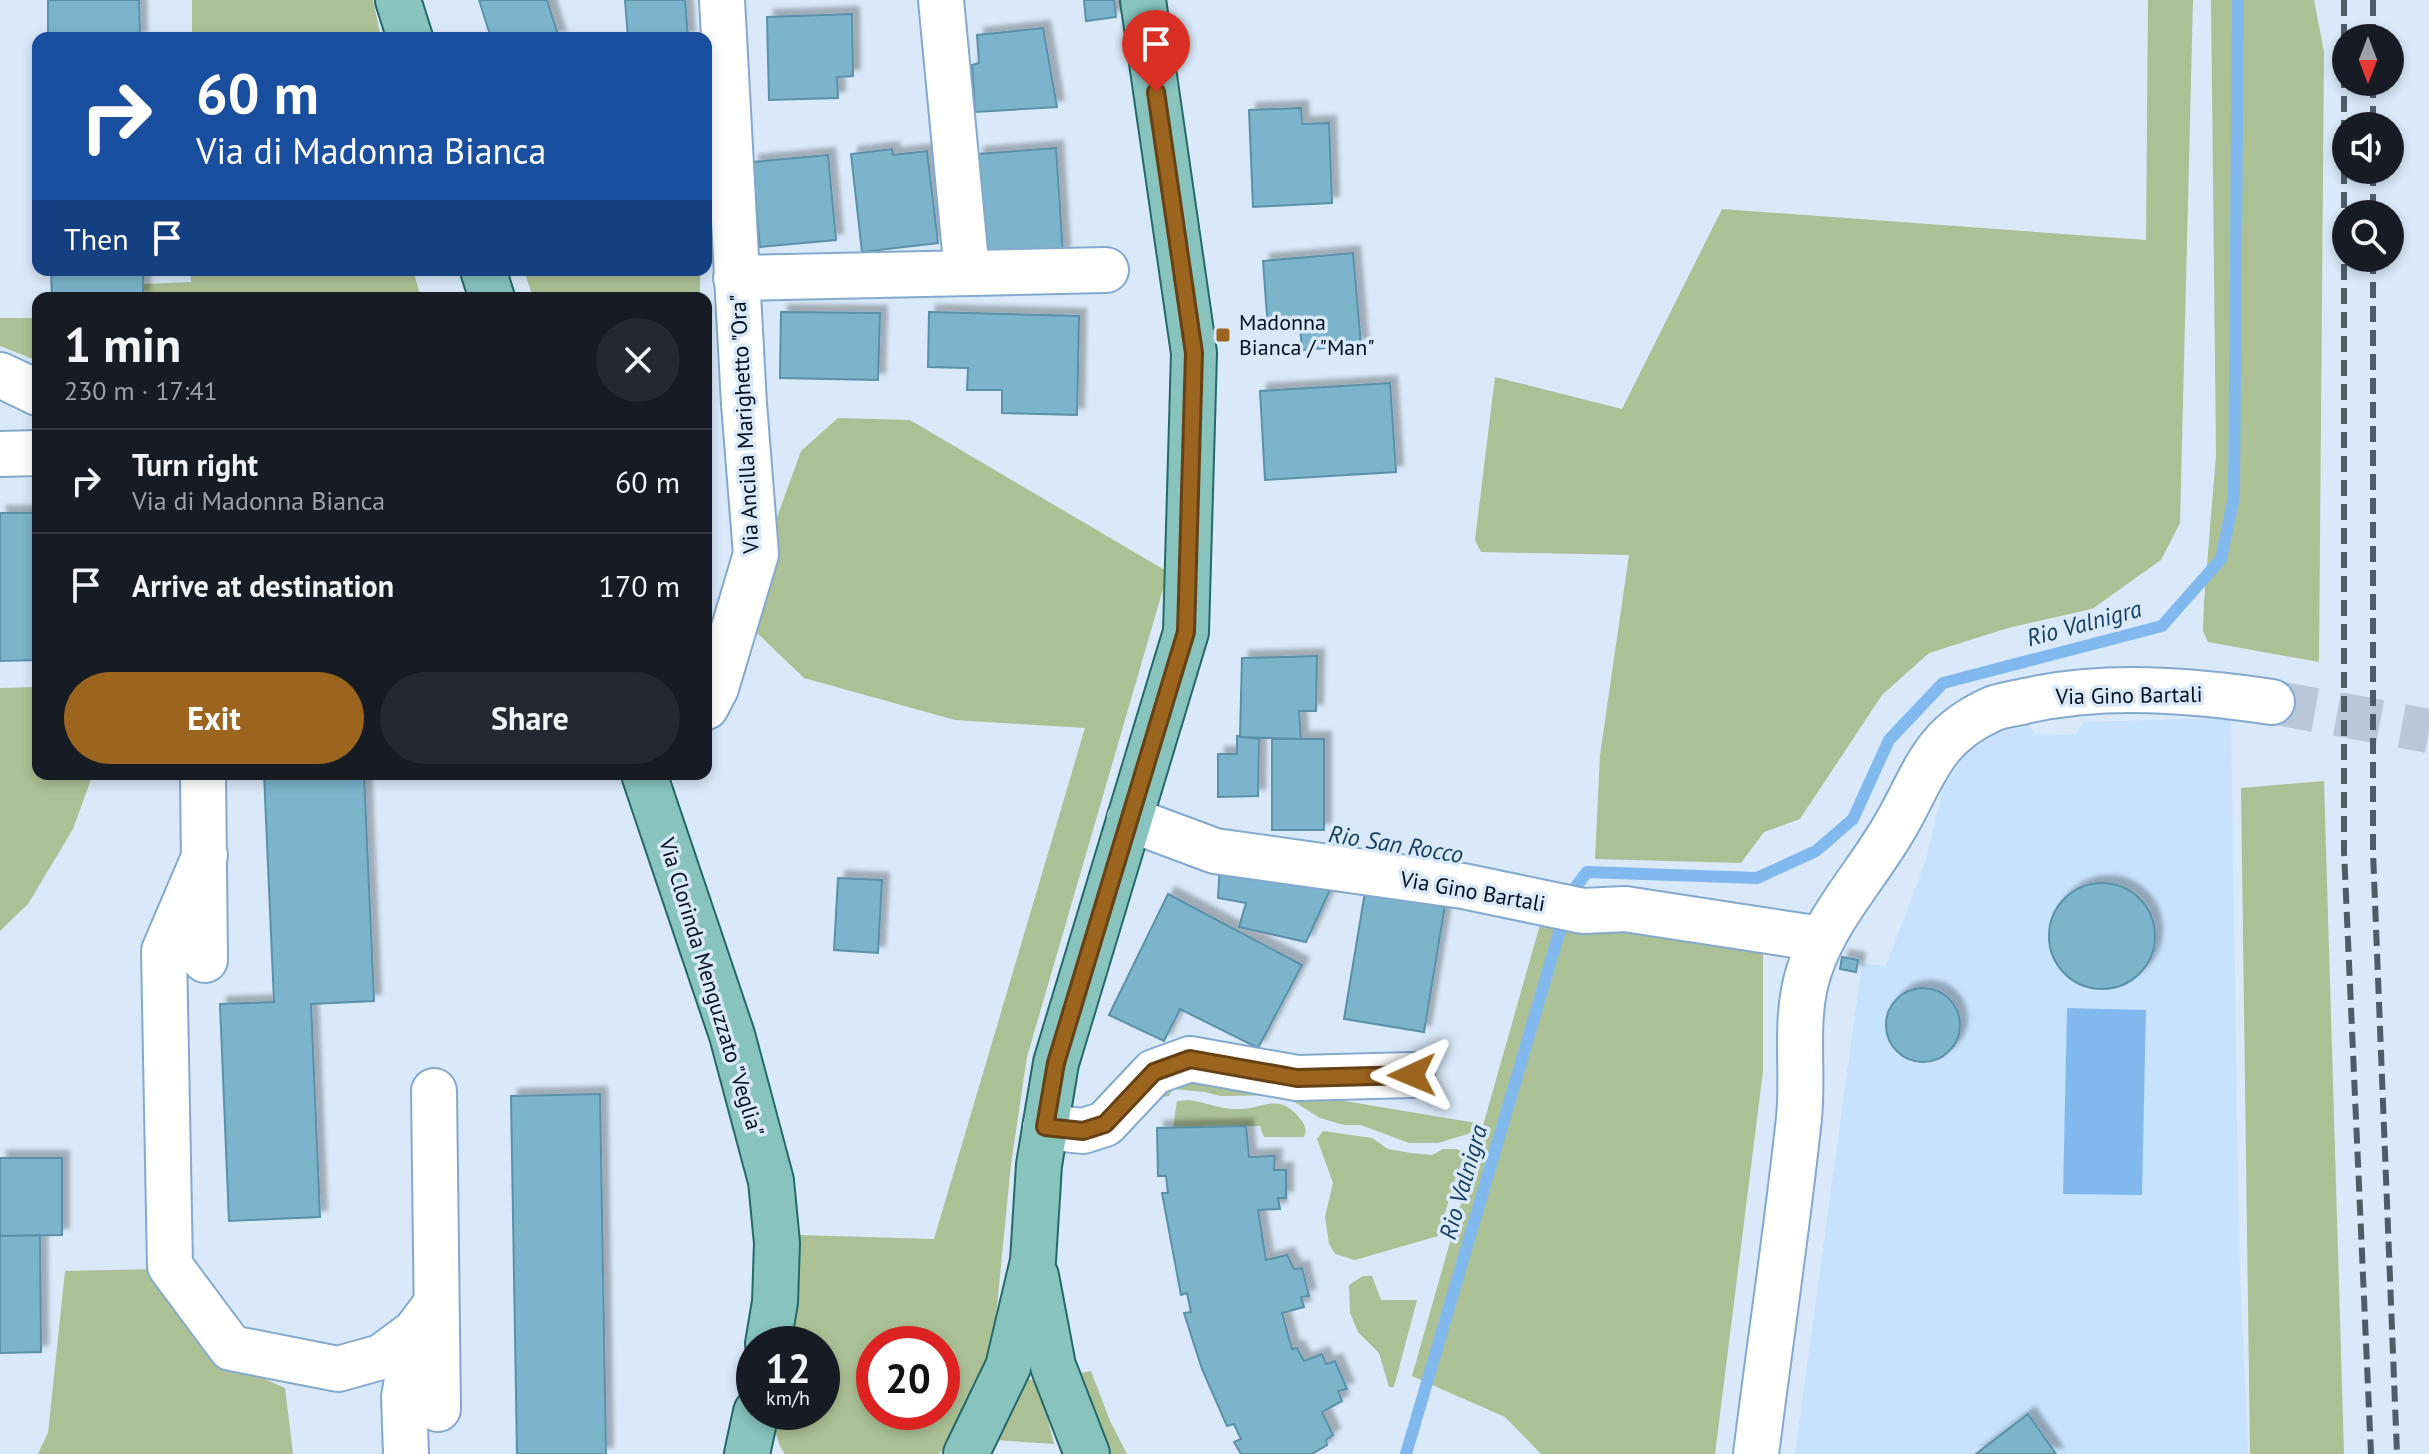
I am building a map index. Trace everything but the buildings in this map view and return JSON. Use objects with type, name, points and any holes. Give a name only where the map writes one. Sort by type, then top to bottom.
[{"type":"main road","points":[[398,0],[408,32]]},
{"type":"main road","points":[[966,1454],[1008,1367],[1033,1261],[1039,1165],[1056,1063],[1186,632],[1194,353],[1143,0]]},
{"type":"main road","name":"Via Clorinda Menguzzato \"Veglia\"","points":[[646,780],[732,1035],[771,1181],[777,1243],[771,1326]]},
{"type":"main road","points":[[1033,1261],[1053,1366],[1087,1454]]},
{"type":"street","name":"Via Ancilla Marighetto \"Ora\"","points":[[712,696],[756,554],[736,278],[722,0]]},
{"type":"street","points":[[941,0],[967,273]]},
{"type":"street","name":"Via Ancilla Marighetto \"Ora\"","points":[[736,278],[1106,270]]},
{"type":"street","points":[[0,375],[32,390]]},
{"type":"street","points":[[0,454],[32,453]]},
{"type":"street","name":"Via Gino Bartali","points":[[1756,1454],[1799,1114],[1799,1015],[1809,972],[1821,939],[1841,905],[1885,845],[1924,769],[1950,733],[1992,709],[2056,694],[2162,690],[2272,702]]},
{"type":"street","points":[[203,780],[205,960]]},
{"type":"street","name":"Via Gino Bartali","points":[[1129,819],[1215,851],[1463,886],[1583,911],[1625,909],[1821,939]]},
{"type":"street","points":[[205,855],[164,951],[170,1266],[231,1348],[338,1369],[381,1357],[426,1318]]},
{"type":"street","points":[[1045,1127],[1083,1131],[1105,1124],[1154,1072],[1190,1059],[1297,1078],[1412,1075]]},
{"type":"street","points":[[434,1091],[426,1318],[438,1409]]},
{"type":"street","points":[[406,1454],[404,1397],[426,1318]]},
{"type":"shaded area","points":[[2231,718],[2239,1250],[2248,1454],[1795,1454],[1862,963],[1886,966],[1926,860],[1943,789],[1965,754],[1997,732],[2029,726],[2035,734],[2075,735],[2084,722]]},
{"type":"green space","points":[[192,0],[373,0],[380,32],[192,32]]},
{"type":"green space","points":[[2148,0],[2193,0],[2180,523],[2161,560],[2092,609],[2008,628],[1929,653],[1882,695],[1800,819],[1764,832],[1741,863],[1595,859],[1600,755],[1629,555],[1481,552],[1475,540],[1495,377],[1622,409],[1722,209],[2146,240]]},
{"type":"green space","points":[[2211,0],[2314,0],[2324,52],[2319,662],[2208,642],[2203,631],[2216,455]]},
{"type":"green space","points":[[191,276],[415,276],[419,292],[143,292],[143,284],[191,282]]},
{"type":"green space","points":[[526,276],[700,276],[700,292],[531,292]]},
{"type":"green space","points":[[0,318],[32,318],[32,359],[0,346]]},
{"type":"green space","points":[[838,418],[910,420],[1168,572],[1027,1057],[1011,1164],[993,1347],[960,1420],[960,1326],[856,1326],[856,1430],[956,1430],[939,1454],[785,1454],[776,1430],[840,1430],[840,1326],[791,1326],[799,1235],[934,1239],[1085,728],[955,720],[804,678],[754,630],[758,570],[801,451]]},
{"type":"green space","points":[[32,687],[32,780],[91,780],[73,829],[28,904],[0,931],[0,688]]},
{"type":"green space","points":[[2324,781],[2344,1454],[2250,1454],[2241,788]]},
{"type":"green space","points":[[1541,921],[1763,949],[1763,1071],[1715,1454],[1541,1454],[1505,1417],[1412,1376]]},
{"type":"green space","points":[[1178,1073],[1476,1123],[1471,1133],[1438,1143],[1409,1143],[1361,1125],[1344,1125],[1320,1118],[1283,1095],[1220,1096],[1173,1089],[1169,1096],[1156,1098]]},
{"type":"green space","points":[[1189,1100],[1233,1109],[1276,1103],[1283,1105],[1290,1108],[1303,1123],[1304,1137],[1264,1137],[1260,1126],[1173,1128],[1177,1101]]},
{"type":"green space","points":[[1323,1131],[1372,1138],[1388,1149],[1411,1153],[1432,1155],[1443,1149],[1462,1151],[1464,1165],[1457,1173],[1438,1236],[1355,1260],[1335,1254],[1329,1244],[1325,1217],[1333,1183],[1317,1139]]},
{"type":"green space","points":[[156,1269],[229,1363],[285,1388],[293,1454],[38,1454],[48,1433],[65,1271]]},
{"type":"green space","points":[[1363,1276],[1372,1276],[1381,1300],[1417,1300],[1394,1387],[1389,1387],[1379,1353],[1358,1332],[1350,1313],[1349,1285]]},
{"type":"green space","points":[[1091,1371],[1110,1421],[1127,1454],[1101,1454],[1074,1374]]},
{"type":"green space","points":[[1021,1379],[1038,1380],[1054,1444],[995,1440]]},
{"type":"water","points":[[2067,1008],[2146,1010],[2142,1195],[2063,1194]]},
{"type":"waterway","name":"Rio Valnigra","points":[[1566,893],[1571,893],[1587,872],[1757,878],[1816,851],[1853,819],[1889,740],[1943,683],[2162,626],[2221,559],[2234,497],[2238,0]]},
{"type":"waterway","name":"Rio Valnigra","points":[[1406,1454],[1562,923]]},
{"type":"tunnel","points":[[2272,702],[2429,731]]},
{"type":"railway","points":[[2344,0],[2344,851],[2371,1454]]},
{"type":"railway","points":[[2373,0],[2373,24]]},
{"type":"railway","points":[[2373,96],[2373,112]]},
{"type":"railway","points":[[2373,184],[2373,200]]},
{"type":"railway","points":[[2373,272],[2373,852],[2397,1454]]},
{"type":"place","name":"Madonna Bianca / \"Man\"","points":[[1223,335]]},
{"type":"route","points":[[1156,92],[1194,353],[1186,632],[1056,1063],[1045,1127],[1083,1131],[1105,1124],[1154,1072],[1190,1059],[1297,1078],[1412,1075]]},
{"type":"water label","name":"Rio San Rocco","points":[[1396,844]]}]
